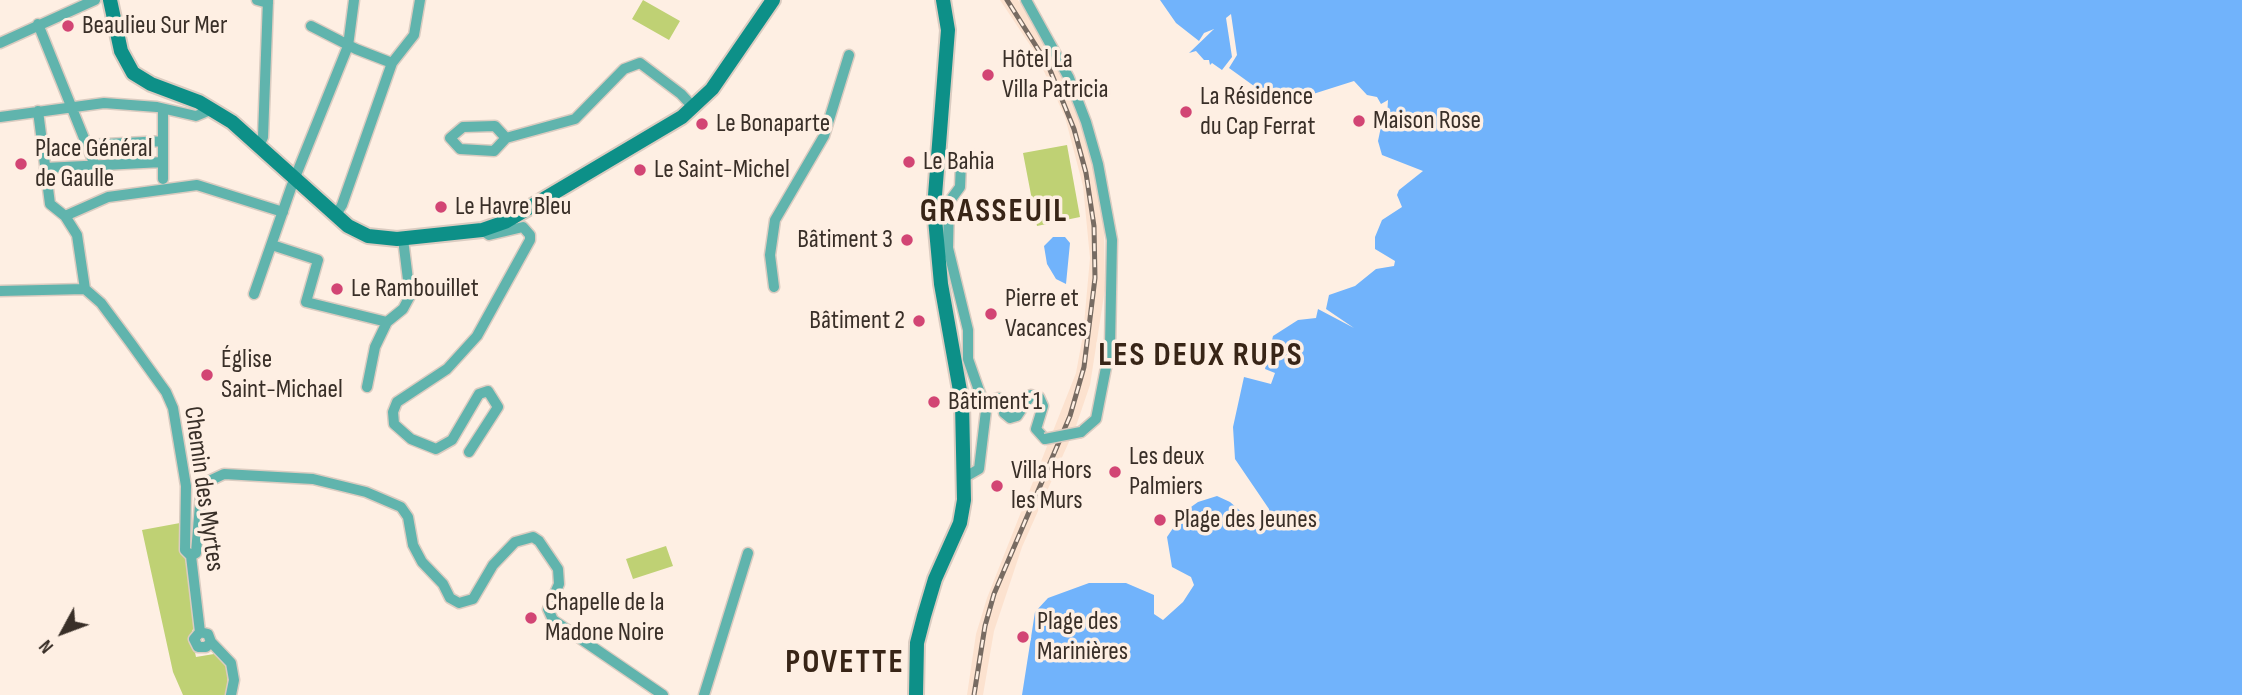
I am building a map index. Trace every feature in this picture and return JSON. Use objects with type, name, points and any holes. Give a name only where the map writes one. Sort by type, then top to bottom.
[{"type":"main road","points":[[110,0],[121,51],[133,72],[151,84],[213,109],[260,145],[336,215],[368,236],[404,239],[482,230],[505,222],[694,108],[712,89],[773,0]]},
{"type":"main road","points":[[943,0],[948,30]]},
{"type":"main road","points":[[916,695],[917,643],[923,616],[963,512],[965,477],[962,402],[941,284],[934,208],[948,30],[953,0]]},
{"type":"street","points":[[0,43],[95,0]]},
{"type":"street","points":[[254,294],[348,46],[354,0]]},
{"type":"street","points":[[336,215],[342,205],[392,63],[414,36],[420,0]]},
{"type":"street","points":[[987,402],[998,398],[1003,402],[1004,414],[1010,418],[1017,416],[1031,395],[1039,397],[1043,406],[1036,429],[1045,439],[1081,432],[1096,419],[1110,347],[1112,240],[1098,164],[1069,78],[1026,0]]},
{"type":"street","points":[[260,145],[263,137],[264,1]]},
{"type":"street","points":[[38,24],[94,163]]},
{"type":"street","points":[[311,26],[348,46],[392,63]]},
{"type":"street","points":[[774,287],[770,255],[775,220],[824,136],[849,55]]},
{"type":"street","points":[[506,138],[495,126],[463,127],[450,138],[460,149],[494,151],[506,138],[575,118],[624,69],[640,63],[681,94],[694,108]]},
{"type":"street","points":[[0,117],[104,103],[196,116],[213,109]]},
{"type":"street","points":[[163,110],[163,179]]},
{"type":"street","points":[[0,290],[85,289],[78,235],[65,216],[50,204],[38,111]]},
{"type":"street","points":[[88,145],[163,141]]},
{"type":"street","points":[[45,168],[94,163],[163,162]]},
{"type":"street","points":[[961,163],[960,187],[949,202],[948,248],[968,330],[968,359],[978,390],[987,402],[979,469],[965,477]]},
{"type":"street","points":[[65,216],[108,197],[197,185],[283,212]]},
{"type":"street","points":[[469,452],[498,407],[488,391],[479,394],[453,440],[436,449],[411,439],[394,424],[393,412],[397,402],[447,369],[477,336],[530,240],[528,230],[523,228],[489,235],[482,230]]},
{"type":"street","points":[[367,387],[375,347],[387,322],[403,309],[410,296],[404,239]]},
{"type":"street","points":[[272,245],[318,260],[306,302],[387,322]]},
{"type":"street","name":"Chemin des Myrtes","points":[[85,289],[101,303],[170,400],[186,486],[184,546],[191,556],[200,632],[194,639],[198,647],[206,648],[211,642],[233,668],[231,695]]},
{"type":"street","points":[[191,556],[196,553],[201,493],[209,481],[224,474],[313,479],[366,492],[401,507],[408,517],[413,545],[422,562],[443,584],[450,598],[459,603],[473,599],[482,589],[493,565],[515,542],[533,537],[539,541],[558,569],[559,584],[548,609],[553,620],[663,695]]},
{"type":"street","points":[[704,695],[748,553]]},
{"type":"shaded area","points":[[1000,0],[1018,0],[1037,26],[1055,59],[1085,130],[1104,225],[1105,289],[1090,385],[1076,426],[1022,547],[994,631],[983,695],[967,695],[976,634],[987,598],[1076,373],[1083,335],[1090,258],[1083,186],[1065,117],[1036,54]]},
{"type":"green space","points":[[643,0],[680,21],[669,40],[632,19]]},
{"type":"green space","points":[[1067,145],[1080,217],[1037,226],[1023,153]]},
{"type":"green space","points":[[180,523],[195,624],[191,634],[196,657],[214,654],[227,663],[228,695],[183,695],[173,672],[142,530]]},
{"type":"green space","points":[[666,546],[673,566],[633,579],[626,559]]},
{"type":"water","points":[[1160,0],[2242,0],[2242,695],[1022,695],[1035,612],[1048,598],[1089,583],[1126,583],[1154,595],[1154,614],[1163,620],[1183,602],[1194,585],[1191,577],[1172,567],[1167,537],[1184,512],[1198,502],[1217,496],[1230,502],[1261,529],[1272,525],[1269,509],[1235,459],[1233,427],[1244,377],[1271,384],[1275,373],[1265,369],[1273,336],[1298,320],[1316,318],[1318,309],[1354,328],[1326,309],[1329,295],[1355,286],[1376,269],[1394,266],[1395,261],[1375,249],[1375,237],[1382,220],[1402,207],[1397,195],[1399,190],[1423,171],[1382,155],[1378,141],[1382,122],[1387,117],[1388,100],[1381,104],[1377,97],[1367,95],[1354,81],[1313,94],[1249,94],[1254,86],[1229,68],[1237,55],[1231,14],[1226,18],[1232,57],[1222,70],[1212,63],[1210,65],[1209,60],[1204,60],[1196,51],[1189,53],[1214,29],[1204,33],[1199,41],[1176,23]]},
{"type":"water","points":[[1053,237],[1065,237],[1070,243],[1066,284],[1056,279],[1047,264],[1044,246]]},
{"type":"railway","points":[[974,695],[985,626],[994,594],[1070,416],[1084,367],[1095,278],[1094,226],[1086,173],[1074,129],[1048,65],[1007,0]]},
{"type":"place","name":"Beaulieu Sur Mer","points":[[68,26]]},
{"type":"place","name":"Hôtel La Villa Patricia","points":[[988,75]]},
{"type":"place","name":"La Résidence du Cap Ferrat","points":[[1186,112]]},
{"type":"place","name":"Maison Rose","points":[[1359,121]]},
{"type":"place","name":"Le Bonaparte","points":[[702,124]]},
{"type":"place","name":"Le Bahia","points":[[909,162]]},
{"type":"place","name":"Place Général de Gaulle","points":[[21,164]]},
{"type":"place","name":"Le Saint-Michel","points":[[640,170]]},
{"type":"place","name":"Le Havre Bleu","points":[[441,207]]},
{"type":"place","name":"Bâtiment 3","points":[[907,240]]},
{"type":"place","name":"Le Rambouillet","points":[[337,289]]},
{"type":"place","name":"Pierre et Vacances","points":[[991,314]]},
{"type":"place","name":"Bâtiment 2","points":[[919,321]]},
{"type":"place","name":"Église Saint-Michael","points":[[207,375]]},
{"type":"place","name":"Bâtiment 1","points":[[934,402]]},
{"type":"place","name":"Les deux Palmiers","points":[[1115,472]]},
{"type":"place","name":"Villa Hors les Murs","points":[[997,486]]},
{"type":"place","name":"Plage des Jeunes","points":[[1160,520]]},
{"type":"place","name":"Chapelle de la Madone Noire","points":[[531,618]]},
{"type":"place","name":"Plage des Marinières","points":[[1023,637]]},
{"type":"district","name":"GRASSEUIL","points":[[994,213]]},
{"type":"district","name":"LES DEUX RUPS","points":[[1201,357]]},
{"type":"district","name":"POVETTE","points":[[845,664]]}]
